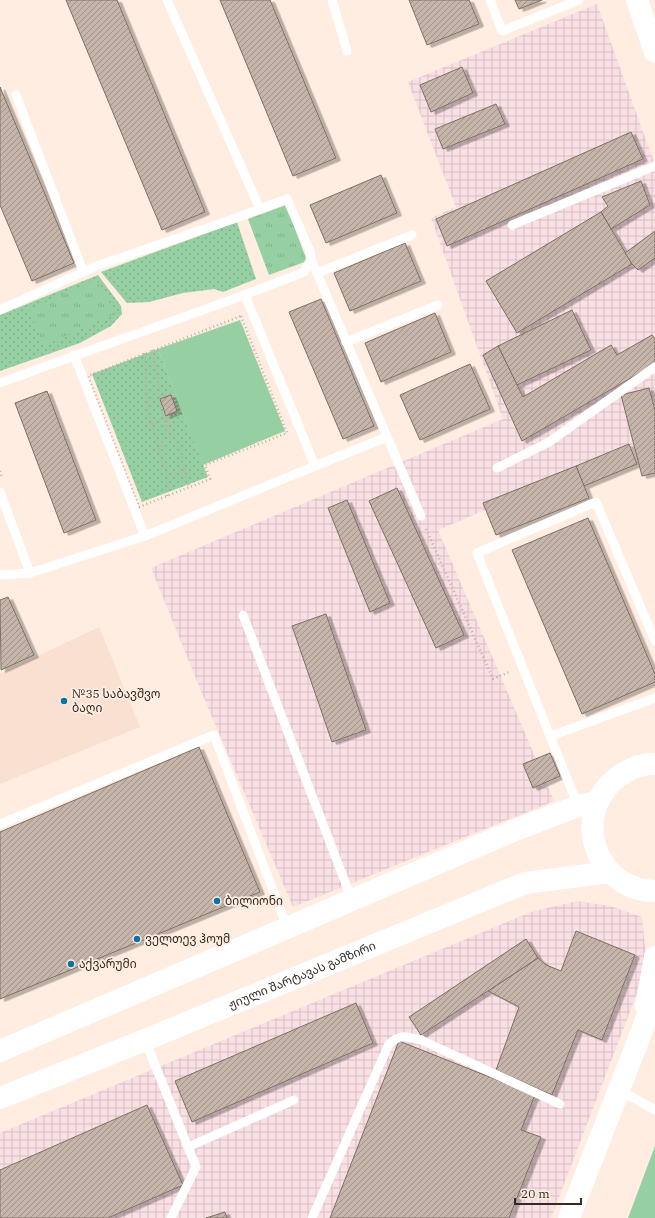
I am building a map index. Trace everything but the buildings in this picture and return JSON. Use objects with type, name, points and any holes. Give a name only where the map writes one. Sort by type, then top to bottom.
[{"type":"main road","points":[[636,0],[655,52]]},
{"type":"main road","points":[[0,1051],[513,830],[588,804],[609,784],[627,770],[648,764],[655,764]]},
{"type":"main road","points":[[588,804],[596,851],[610,872],[627,885],[652,894]]},
{"type":"main road","name":"ჟიული შარტავას გამზირი","points":[[0,1098],[145,1040],[525,883],[610,872]]},
{"type":"main road","points":[[643,1028],[655,957]]},
{"type":"main road","points":[[569,1218],[643,1028],[655,992]]},
{"type":"lane","points":[[167,0],[260,209]]},
{"type":"lane","points":[[332,0],[347,51]]},
{"type":"lane","points":[[490,0],[502,31],[579,0]]},
{"type":"lane","points":[[16,94],[83,271]]},
{"type":"lane","points":[[512,225],[655,166]]},
{"type":"lane","points":[[1,307],[83,271],[287,199],[420,516]]},
{"type":"lane","points":[[317,273],[412,235]]},
{"type":"lane","points":[[0,383],[74,355],[245,295],[304,272],[311,259]]},
{"type":"lane","points":[[245,295],[315,466]]},
{"type":"lane","points":[[346,342],[438,305]]},
{"type":"lane","points":[[74,355],[146,536]]},
{"type":"lane","points":[[497,468],[549,442],[655,367]]},
{"type":"lane","points":[[0,575],[30,573],[146,536],[387,437]]},
{"type":"lane","points":[[0,492],[30,573]]},
{"type":"lane","points":[[588,804],[550,736],[477,553],[596,502],[655,641]]},
{"type":"lane","points":[[243,615],[352,900]]},
{"type":"lane","points":[[550,736],[655,698]]},
{"type":"lane","points":[[0,824],[214,735],[287,927]]},
{"type":"lane","points":[[312,1218],[389,1044],[397,1038],[403,1037],[421,1040],[560,1104]]},
{"type":"lane","points":[[145,1040],[196,1167],[171,1218]]},
{"type":"lane","points":[[619,1090],[655,1110]]},
{"type":"lane","points":[[188,1147],[294,1100]]},
{"type":"path","points":[[241,316],[287,433],[205,465],[210,479],[139,507],[88,376],[144,354],[241,316]]},
{"type":"path","points":[[152,350],[160,390],[165,395]]},
{"type":"path","points":[[144,354],[148,409],[159,451],[168,476],[167,496]]},
{"type":"path","points":[[152,424],[166,418],[180,413],[172,392],[158,398],[166,418],[181,452],[190,487]]},
{"type":"path","points":[[159,451],[167,430],[166,418]]},
{"type":"path","points":[[168,476],[185,470]]},
{"type":"path","points":[[0,471],[3,479]]},
{"type":"path","points":[[420,516],[493,679],[523,667]]},
{"type":"shaded area","points":[[597,4],[655,165],[655,438],[438,530],[554,801],[293,907],[201,691],[151,568],[503,419],[431,218],[456,207],[408,82]]},
{"type":"shaded area","name":"№35 საბავშვო ბაღი","points":[[99,627],[140,727],[0,784],[0,674]]},
{"type":"shaded area","points":[[577,901],[610,906],[642,917],[647,967],[551,1218],[0,1218],[0,1133],[531,912]]},
{"type":"green space","points":[[286,205],[307,261],[269,275],[248,219]]},
{"type":"green space","points":[[237,222],[256,279],[223,292],[214,289],[183,293],[149,302],[127,303],[101,272]]},
{"type":"green space","points":[[98,275],[121,306],[122,314],[111,326],[80,343],[0,371],[0,315]]},
{"type":"green space","points":[[96,279],[116,313],[44,346],[29,310]]},
{"type":"green space","points":[[240,320],[285,431],[203,465],[158,349]]},
{"type":"green space","points":[[158,349],[208,477],[142,502],[92,374]]},
{"type":"green space","points":[[655,1146],[655,1218],[628,1218]]},
{"type":"place","name":"№35 საბავშვო ბაღი","points":[[64,701]]},
{"type":"place","name":"ბილიონი","points":[[217,901]]},
{"type":"place","name":"ველთევ ჰოუმ","points":[[137,939]]},
{"type":"place","name":"აქვარუმი","points":[[71,964]]}]
